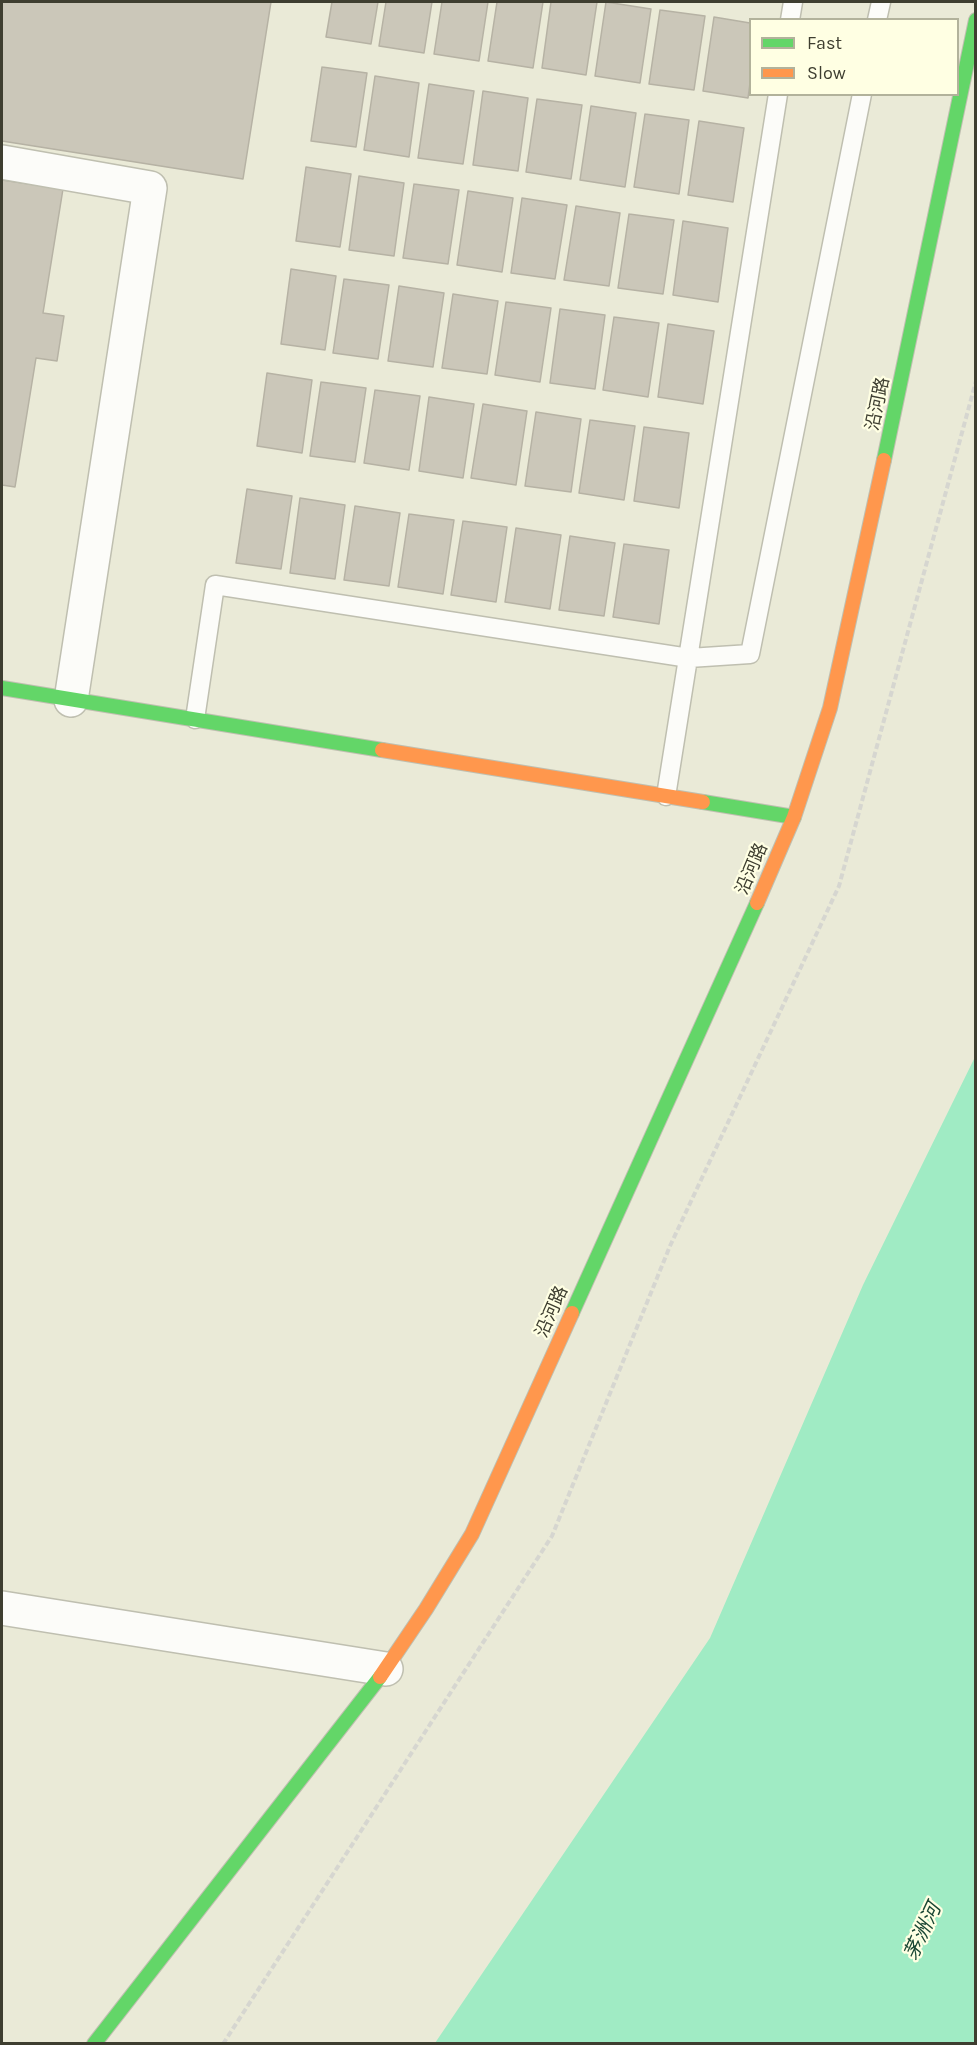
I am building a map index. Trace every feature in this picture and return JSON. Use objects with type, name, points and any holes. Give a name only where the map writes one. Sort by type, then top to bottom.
[{"type":"street","name":"沿河路","points":[[94,2043],[386,1669],[472,1534],[753,914],[794,816],[830,708],[860,576],[975,20]]},
{"type":"street","points":[[2,162],[150,188],[71,700]]},
{"type":"street","points":[[2,688],[794,816]]},
{"type":"street","points":[[2,1608],[386,1669]]},
{"type":"lane","points":[[790,18],[793,2]]},
{"type":"lane","points":[[877,18],[881,2]]},
{"type":"lane","points":[[666,796],[778,96]]},
{"type":"lane","points":[[195,719],[215,585],[689,658],[750,654],[862,96]]},
{"type":"path","points":[[223,2043],[552,1536],[670,1246],[839,886],[975,381]]},
{"type":"water","name":"茅洲河","points":[[975,1057],[975,2043],[435,2043],[710,1638],[863,1285]]},
{"type":"building","points":[[2,2],[271,2],[243,179],[2,141]]},
{"type":"building","points":[[332,2],[378,2],[371,44],[326,37]]},
{"type":"building","points":[[386,2],[432,2],[424,53],[379,46]]},
{"type":"building","points":[[442,2],[488,2],[479,61],[434,54]]},
{"type":"building","points":[[497,2],[543,2],[533,68],[488,61]]},
{"type":"building","points":[[551,2],[597,2],[586,75],[542,68]]},
{"type":"building","points":[[606,2],[651,9],[640,83],[595,76]]},
{"type":"building","points":[[660,10],[705,16],[694,90],[649,84]]},
{"type":"building","points":[[714,17],[749,23],[748,98],[703,91]]},
{"type":"building","points":[[322,67],[367,73],[356,147],[311,141]]},
{"type":"building","points":[[375,76],[419,83],[409,157],[364,150]]},
{"type":"building","points":[[429,84],[474,91],[463,164],[418,158]]},
{"type":"building","points":[[483,91],[528,98],[518,171],[473,165]]},
{"type":"building","points":[[537,99],[582,105],[571,179],[526,172]]},
{"type":"building","points":[[591,106],[636,113],[625,187],[580,180]]},
{"type":"building","points":[[645,114],[689,120],[679,194],[634,187]]},
{"type":"building","points":[[699,121],[744,128],[733,202],[688,195]]},
{"type":"building","points":[[306,167],[351,174],[340,247],[296,241]]},
{"type":"building","points":[[359,176],[404,183],[394,256],[349,250]]},
{"type":"building","points":[[2,180],[63,189],[43,313],[64,316],[57,361],[36,358],[15,487],[2,485]]},
{"type":"building","points":[[414,184],[459,190],[448,264],[403,258]]},
{"type":"building","points":[[468,191],[513,198],[502,272],[457,265]]},
{"type":"building","points":[[522,198],[567,205],[555,279],[511,273]]},
{"type":"building","points":[[576,206],[620,213],[609,286],[564,280]]},
{"type":"building","points":[[629,214],[674,220],[663,294],[618,288]]},
{"type":"building","points":[[683,221],[728,228],[718,302],[673,295]]},
{"type":"building","points":[[291,269],[336,276],[325,350],[281,344]]},
{"type":"building","points":[[344,279],[389,285],[378,359],[333,353]]},
{"type":"building","points":[[399,286],[444,293],[433,367],[388,361]]},
{"type":"building","points":[[453,294],[498,301],[487,374],[442,368]]},
{"type":"building","points":[[506,302],[551,308],[540,382],[495,375]]},
{"type":"building","points":[[560,309],[605,315],[595,389],[550,383]]},
{"type":"building","points":[[614,317],[659,323],[648,397],[603,390]]},
{"type":"building","points":[[668,324],[714,331],[703,404],[658,397]]},
{"type":"building","points":[[267,373],[312,380],[302,453],[257,446]]},
{"type":"building","points":[[321,382],[366,388],[355,462],[310,456]]},
{"type":"building","points":[[375,390],[420,396],[409,470],[364,463]]},
{"type":"building","points":[[429,397],[474,404],[463,478],[419,471]]},
{"type":"building","points":[[483,404],[527,411],[516,485],[471,478]]},
{"type":"building","points":[[536,412],[581,419],[571,492],[525,486]]},
{"type":"building","points":[[590,420],[635,426],[624,500],[579,493]]},
{"type":"building","points":[[644,427],[689,433],[679,508],[634,501]]},
{"type":"building","points":[[247,489],[292,496],[281,569],[236,563]]},
{"type":"building","points":[[300,498],[345,505],[335,579],[290,573]]},
{"type":"building","points":[[355,506],[400,513],[389,586],[344,580]]},
{"type":"building","points":[[409,514],[454,520],[443,594],[398,587]]},
{"type":"building","points":[[463,521],[507,527],[496,602],[451,595]]},
{"type":"building","points":[[516,528],[561,535],[550,609],[505,602]]},
{"type":"building","points":[[570,536],[615,543],[604,616],[559,610]]},
{"type":"building","points":[[624,544],[669,550],[659,624],[613,617]]},
{"type":"traffic: fast","points":[[884,460],[976,20]]},
{"type":"traffic: fast","points":[[2,688],[382,750]]},
{"type":"traffic: fast","points":[[703,802],[794,817]]},
{"type":"traffic: fast","points":[[572,1313],[757,903]]},
{"type":"traffic: fast","points":[[94,2044],[380,1677]]},
{"type":"traffic: slow","points":[[757,903],[794,817],[830,708],[884,460]]},
{"type":"traffic: slow","points":[[382,750],[703,802]]},
{"type":"traffic: slow","points":[[380,1677],[426,1609],[472,1534],[572,1313]]}]
